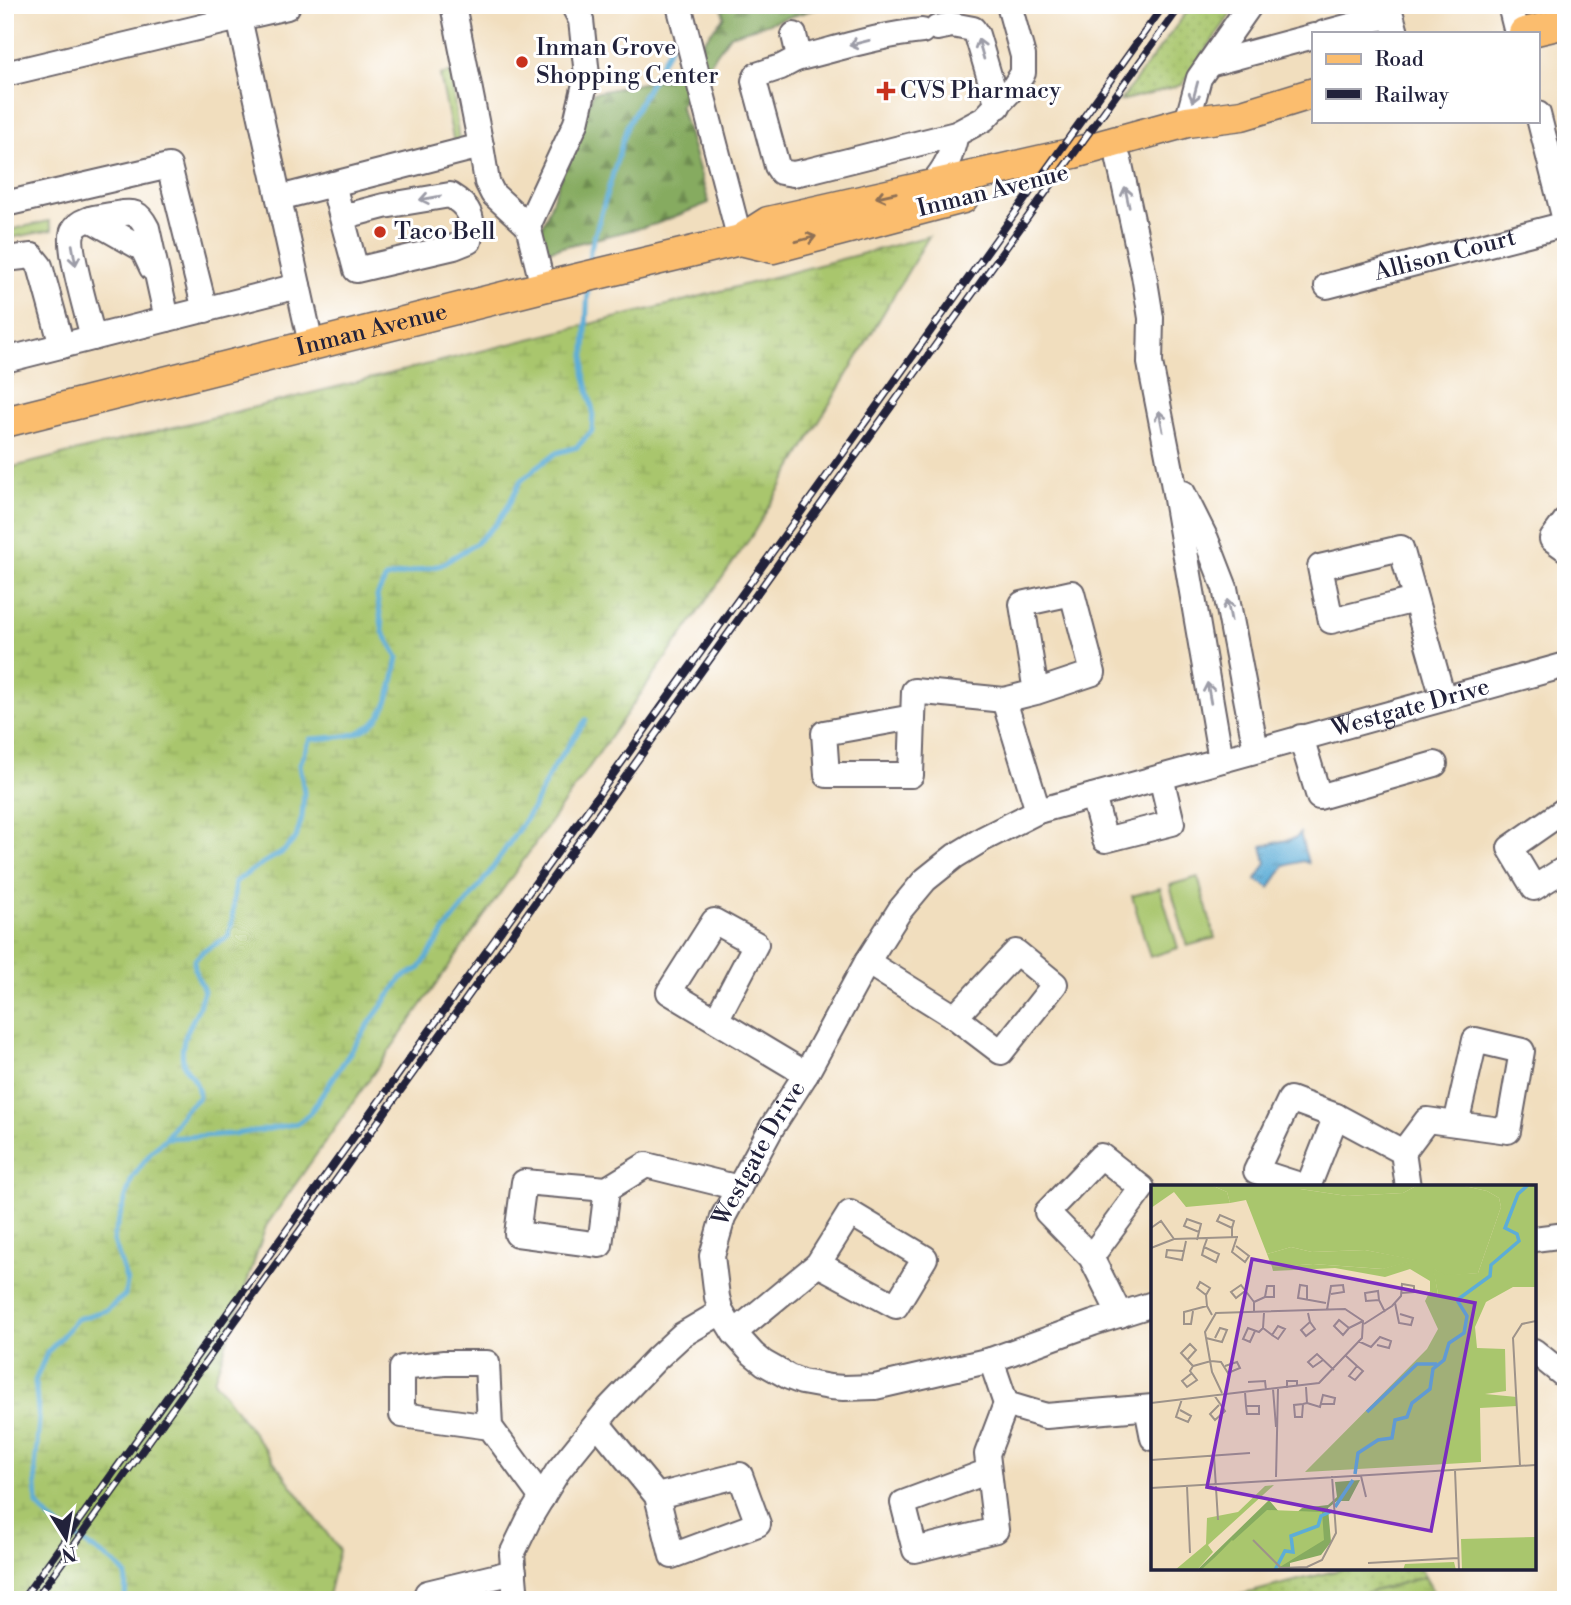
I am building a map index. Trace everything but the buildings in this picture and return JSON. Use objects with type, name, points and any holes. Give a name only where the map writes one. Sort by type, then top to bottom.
[{"type":"main road","points":[[1528,32],[1566,23]]},
{"type":"main road","name":"Inman Avenue","points":[[5,422],[543,286],[740,240],[768,222],[1074,153],[1187,122],[1242,115],[1312,94]]},
{"type":"main road","name":"Inman Avenue","points":[[740,240],[773,248],[1041,177],[1119,160],[1203,136],[1242,115]]},
{"type":"street","points":[[5,74],[239,19],[287,5]]},
{"type":"street","points":[[453,5],[487,182],[493,194],[528,226],[543,286]]},
{"type":"street","points":[[528,226],[576,123],[587,75],[581,20],[573,5]]},
{"type":"street","points":[[679,5],[740,240]]},
{"type":"street","points":[[998,106],[977,35],[973,29],[952,25],[883,37],[795,47],[781,67],[757,75],[754,81],[777,166],[781,172],[793,174],[808,171],[956,134],[984,118],[998,106],[1023,73],[1023,56],[1009,5]]},
{"type":"street","points":[[1187,122],[1199,78],[1250,5]]},
{"type":"street","points":[[1510,5],[1517,32]]},
{"type":"street","points":[[1329,32],[1392,18]]},
{"type":"street","points":[[239,19],[311,344]]},
{"type":"street","points":[[1209,64],[1312,37]]},
{"type":"street","points":[[1540,122],[1566,224]]},
{"type":"street","points":[[956,134],[972,162],[989,172]]},
{"type":"street","points":[[931,185],[946,167],[953,152],[956,134]]},
{"type":"street","points":[[279,198],[481,146]]},
{"type":"street","points":[[1119,160],[1144,275],[1151,318],[1150,363],[1221,760]]},
{"type":"street","points":[[5,204],[169,166],[205,310]]},
{"type":"street","points":[[333,184],[356,270],[454,247],[469,241],[472,228],[471,214],[462,202],[450,195],[384,206],[342,217]]},
{"type":"street","points":[[93,338],[71,247],[73,232],[83,221],[90,219],[130,211],[141,217],[147,228],[167,319]]},
{"type":"street","name":"Allison Court","points":[[1327,286],[1566,224]]},
{"type":"street","points":[[5,258],[32,256],[40,265],[62,346]]},
{"type":"street","points":[[5,360],[298,286]]},
{"type":"street","points":[[1171,470],[1206,539],[1225,588],[1256,750]]},
{"type":"street","points":[[1566,520],[1552,539],[1566,549]]},
{"type":"street","points":[[1415,600],[1443,698]]},
{"type":"street","name":"Westgate Drive","points":[[728,1323],[713,1271],[712,1256],[723,1217],[867,962],[900,910],[925,880],[983,839],[1038,811],[1566,665]]},
{"type":"street","points":[[913,717],[914,691],[1004,700],[1036,692]]},
{"type":"street","points":[[1004,700],[1038,811]]},
{"type":"street","points":[[1301,737],[1319,797],[1435,764]]},
{"type":"street","points":[[1093,796],[1105,840],[1172,823],[1161,777]]},
{"type":"street","points":[[1566,809],[1510,848],[1534,888],[1566,869]]},
{"type":"street","points":[[867,962],[955,1017]]},
{"type":"street","points":[[716,1020],[806,1074]]},
{"type":"street","points":[[1301,1185],[1256,1171],[1290,1099],[1336,1116],[1403,1152]]},
{"type":"street","points":[[1308,1185],[1336,1116]]},
{"type":"street","points":[[1408,1185],[1403,1152],[1427,1120],[1456,1124]]},
{"type":"street","points":[[607,1189],[646,1165],[739,1188]]},
{"type":"street","points":[[1536,1239],[1566,1235]]},
{"type":"street","points":[[1091,1257],[1119,1315]]},
{"type":"street","points":[[516,1600],[512,1554],[558,1471],[597,1423],[646,1369],[682,1335],[728,1323],[818,1264]]},
{"type":"street","points":[[728,1323],[753,1354],[776,1370],[802,1381],[830,1387],[875,1387],[991,1360],[1151,1305]]},
{"type":"street","points":[[1536,1353],[1566,1377]]},
{"type":"street","points":[[989,1471],[987,1454],[1006,1404],[991,1360]]},
{"type":"street","points":[[1006,1404],[1046,1416],[1150,1407]]},
{"type":"street","points":[[597,1423],[657,1496]]},
{"type":"street","points":[[490,1427],[542,1498]]},
{"type":"street","points":[[428,1600],[427,1593],[514,1572]]},
{"type":"green space","points":[[721,5],[829,5],[730,35],[680,105],[709,203],[656,224],[546,251],[541,230],[593,93],[672,77],[724,17]]},
{"type":"green space","points":[[1192,5],[1237,5],[1182,85],[1120,101]]},
{"type":"green space","points":[[451,72],[459,142],[454,143],[440,75]]},
{"type":"green space","points":[[49,221],[52,230],[5,239],[5,231]]},
{"type":"green space","points":[[929,236],[751,537],[266,1226],[214,1380],[339,1550],[327,1600],[5,1600],[5,469],[675,303]]},
{"type":"green space","points":[[1198,877],[1215,938],[1187,946],[1170,885]]},
{"type":"green space","points":[[1160,888],[1178,948],[1150,957],[1132,896]]},
{"type":"green space","points":[[1338,1570],[1421,1570],[1425,1577],[1340,1600],[1220,1600]]},
{"type":"green space","points":[[1425,1577],[1438,1600],[1340,1600]]},
{"type":"water","points":[[1300,833],[1308,863],[1303,861],[1284,866],[1270,888],[1256,880],[1266,863],[1262,846],[1296,838]]},
{"type":"waterway","points":[[589,266],[590,251],[627,126],[678,32]]},
{"type":"waterway","points":[[125,1600],[126,1575],[116,1564],[53,1522],[37,1505],[35,1469],[39,1420],[35,1381],[47,1353],[77,1319],[107,1310],[125,1295],[127,1282],[113,1238],[132,1178],[152,1151],[166,1138],[184,1111],[199,1097],[182,1054],[185,1036],[204,991],[194,961],[203,951],[228,937],[235,882],[283,852],[296,838],[302,817],[304,793],[300,764],[310,739],[344,736],[366,729],[382,713],[387,703],[398,657],[383,632],[377,596],[386,578],[441,565],[475,544],[496,524],[520,482],[556,453],[577,447],[592,431],[593,411],[584,373],[588,287]]},
{"type":"waterway","points":[[166,1138],[269,1129],[298,1123],[310,1113],[402,978],[420,968],[445,930],[488,875],[534,806],[551,771],[586,720]]},
{"type":"railway","points":[[22,1600],[1164,5]]},
{"type":"railway","points":[[35,1600],[1181,5]]},
{"type":"place","name":"Inman Grove Shopping Center","points":[[522,62]]},
{"type":"place","name":"CVS Pharmacy","points":[[886,91]]},
{"type":"place","name":"Taco Bell","points":[[380,232]]}]
